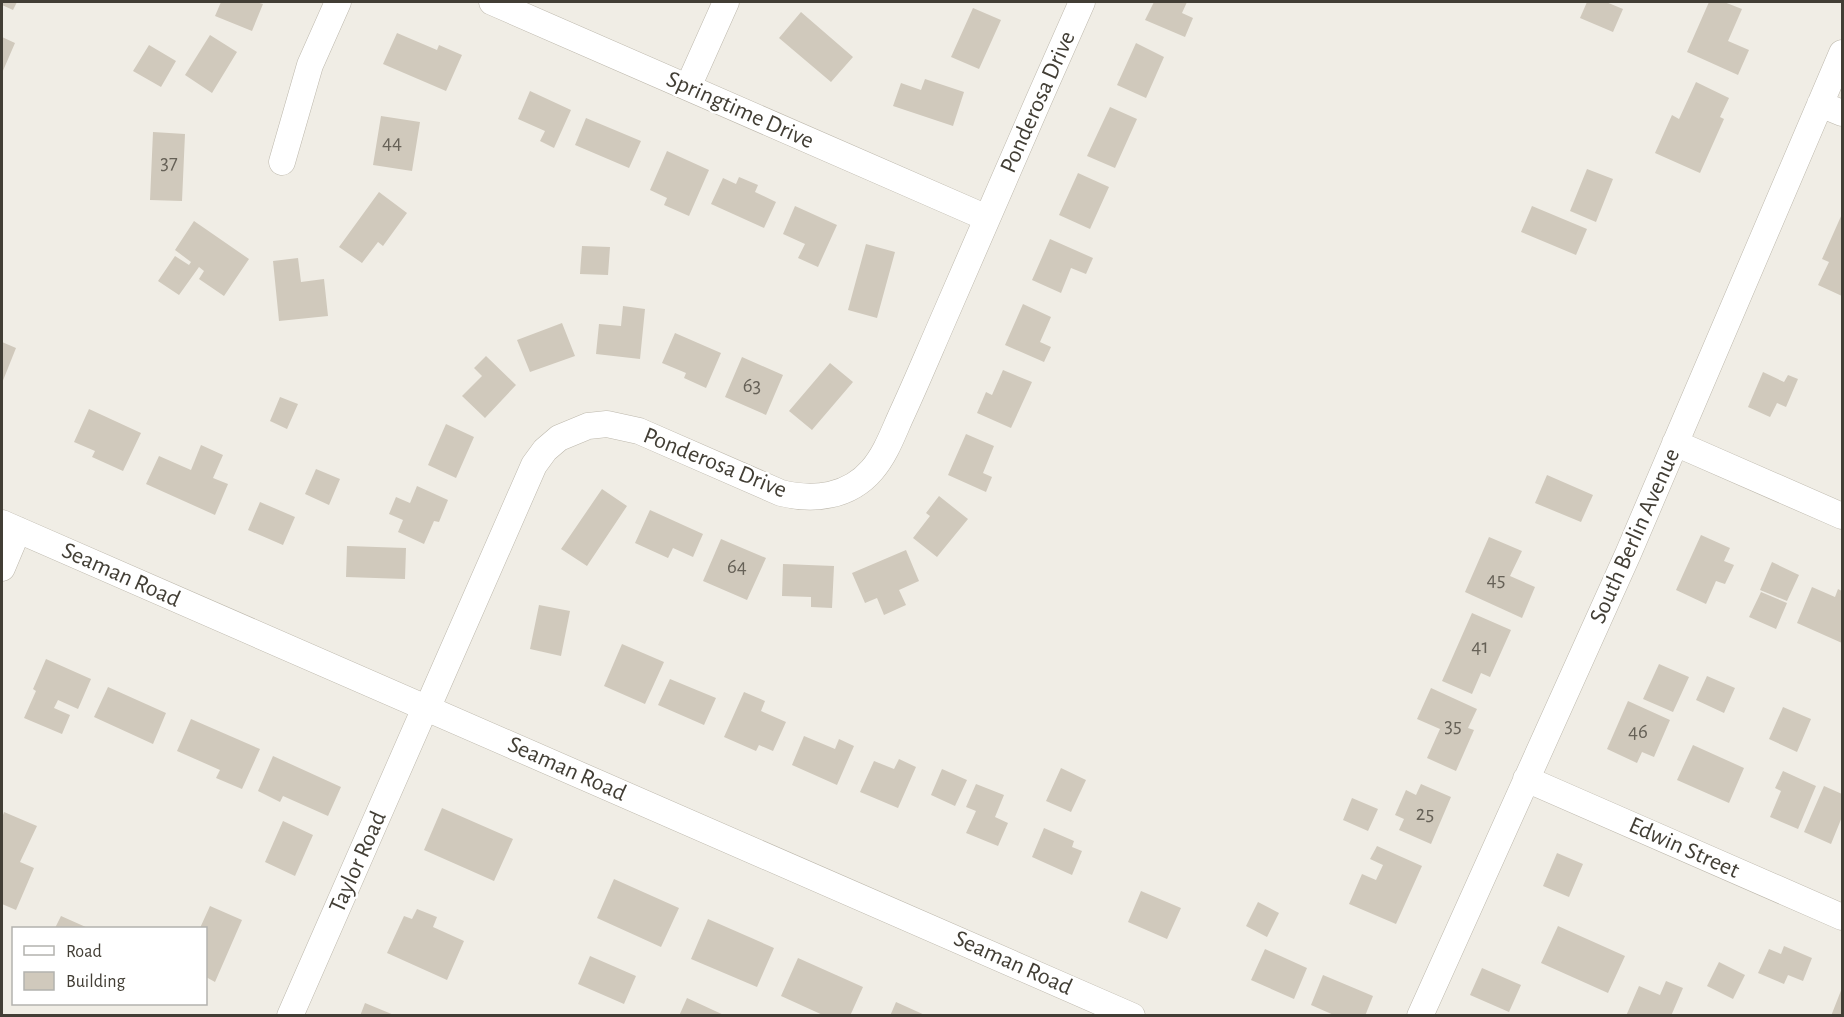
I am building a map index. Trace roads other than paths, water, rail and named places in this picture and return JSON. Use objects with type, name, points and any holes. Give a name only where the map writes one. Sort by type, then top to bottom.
[{"type":"street","points":[[282,162],[310,66],[338,2]]},
{"type":"street","name":"Springtime Drive","points":[[492,2],[987,218]]},
{"type":"street","points":[[688,87],[726,2]]},
{"type":"street","name":"Ponderosa Drive","points":[[426,708],[534,465],[552,443],[568,433],[598,424],[616,425],[639,431],[781,493],[796,497],[813,498],[831,495],[848,489],[872,471],[882,457],[1082,2]]},
{"type":"street","name":"South Berlin Avenue","points":[[1420,1016],[1628,554],[1675,444],[1831,108],[1842,52]]},
{"type":"street","points":[[1675,444],[1842,516]]},
{"type":"street","points":[[2,568],[10,527]]},
{"type":"street","name":"Seaman Road","points":[[10,527],[1132,1016]]},
{"type":"street","name":"Taylor Road","points":[[290,1016],[426,708]]},
{"type":"street","name":"Edwin Street","points":[[1526,779],[1842,917]]}]
